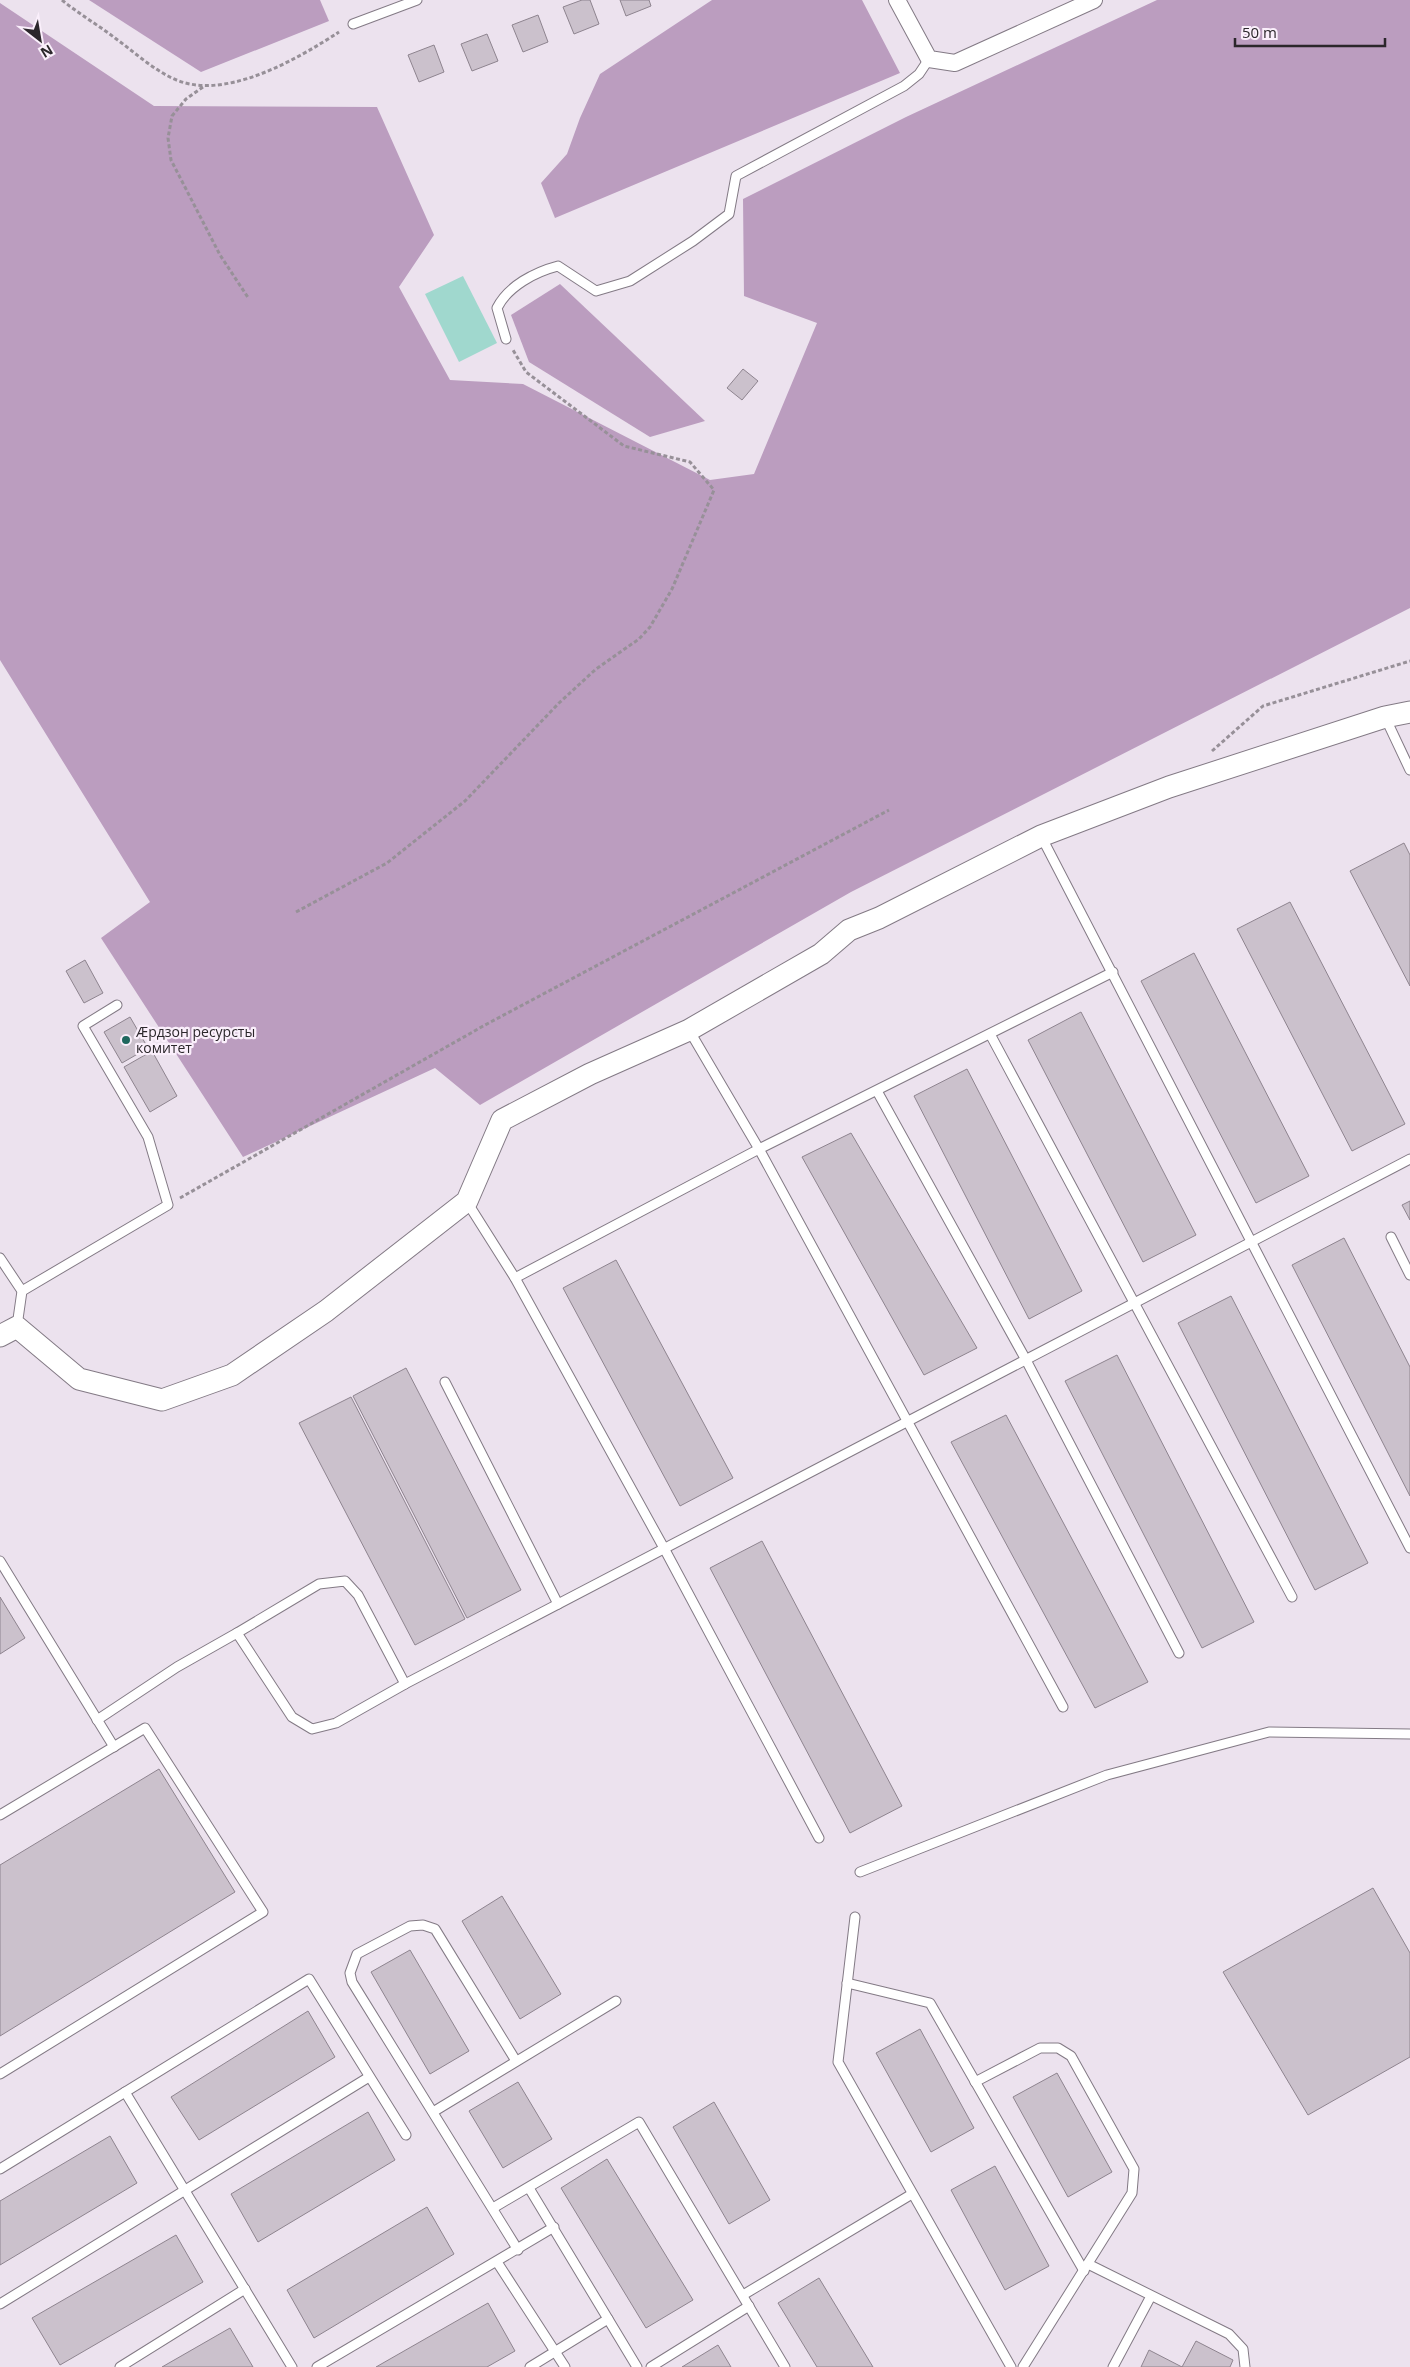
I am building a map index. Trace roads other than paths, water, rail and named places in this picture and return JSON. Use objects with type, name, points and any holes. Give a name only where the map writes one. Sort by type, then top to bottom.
[{"type":"street","points":[[897,0],[929,60],[955,63],[1094,0]]},
{"type":"street","points":[[8,1331],[79,1379],[162,1400],[232,1375],[326,1311],[466,1201],[502,1120],[590,1074],[689,1030],[821,954],[849,930],[879,918],[1041,836],[1170,787],[1385,717],[1410,712]]},
{"type":"lane","points":[[353,24],[417,0]]},
{"type":"lane","points":[[506,339],[497,308],[503,297],[525,281],[543,270],[558,266],[596,291],[630,281],[693,242],[729,214],[736,176],[904,86],[919,74],[929,60]]},
{"type":"lane","points":[[1385,717],[1410,770]]},
{"type":"lane","points":[[1041,836],[1254,1243],[1410,1548]]},
{"type":"lane","points":[[515,1278],[759,1149],[1113,972]]},
{"type":"lane","points":[[8,1331],[22,1292],[168,1205],[148,1136],[83,1026],[117,1005]]},
{"type":"lane","points":[[689,1030],[759,1149],[1063,1707]]},
{"type":"lane","points":[[990,1034],[1136,1303],[1292,1597]]},
{"type":"lane","points":[[876,1091],[1026,1360],[1179,1652]]},
{"type":"lane","points":[[236,1633],[292,1717],[312,1729],[336,1723],[405,1684],[1254,1243],[1410,1159]]},
{"type":"lane","points":[[466,1201],[515,1278],[665,1550],[819,1838]]},
{"type":"lane","points":[[1391,1237],[1410,1275]]},
{"type":"lane","points":[[0,1258],[22,1292]]},
{"type":"lane","points":[[445,1382],[558,1604]]},
{"type":"lane","points":[[0,1561],[114,1746]]},
{"type":"lane","points":[[97,1720],[177,1668],[319,1584],[345,1581],[358,1595],[405,1684]]},
{"type":"lane","points":[[0,1815],[145,1728],[263,1912],[0,2074]]},
{"type":"lane","points":[[860,1872],[1107,1775],[1269,1732],[1410,1734]]},
{"type":"lane","points":[[855,1917],[838,2062],[1011,2367]]},
{"type":"lane","points":[[516,2061],[435,1929],[423,1925],[410,1926],[357,1954],[350,1973],[352,1982],[518,2250]]},
{"type":"lane","points":[[0,2169],[309,1979],[406,2135]]},
{"type":"lane","points":[[847,1983],[930,2003],[974,2082],[1086,2268],[1151,2296],[1229,2334],[1243,2349],[1245,2367]]},
{"type":"lane","points":[[432,2112],[616,2001]]},
{"type":"lane","points":[[974,2082],[1040,2048],[1058,2048],[1072,2056],[1134,2169],[1132,2193],[1023,2367]]},
{"type":"lane","points":[[0,2304],[369,2076]]},
{"type":"lane","points":[[126,2092],[292,2367]]},
{"type":"lane","points":[[493,2208],[639,2122],[785,2367]]},
{"type":"lane","points":[[529,2188],[637,2367]]},
{"type":"lane","points":[[743,2295],[912,2194]]},
{"type":"lane","points":[[317,2367],[554,2228]]},
{"type":"lane","points":[[497,2262],[565,2367]]},
{"type":"lane","points":[[120,2367],[245,2289]]},
{"type":"lane","points":[[1113,2367],[1151,2296]]},
{"type":"lane","points":[[651,2367],[749,2306]]},
{"type":"lane","points":[[530,2367],[608,2319]]},
{"type":"place","name":"Æрдзон ресурсты комитет","points":[[126,1040]]}]
